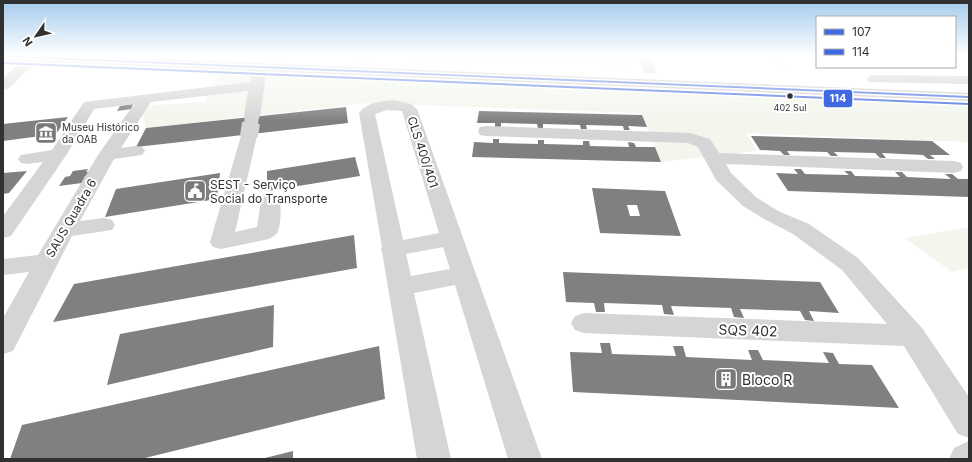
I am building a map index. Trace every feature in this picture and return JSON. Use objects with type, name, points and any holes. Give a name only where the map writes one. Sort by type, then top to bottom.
[{"type":"main road","points":[[502,78],[969,97]]},
{"type":"main road","points":[[862,78],[969,80]]},
{"type":"main road","points":[[929,79],[935,78]]},
{"type":"street","points":[[3,86],[10,78]]},
{"type":"street","points":[[252,116],[258,78]]},
{"type":"street","points":[[79,121],[141,106],[256,86]]},
{"type":"street","name":"CLS 400/401","points":[[434,459],[392,249],[367,113],[369,109],[375,107],[394,104],[406,106],[409,109],[525,459]]},
{"type":"street","points":[[3,231],[58,154],[89,105],[141,106]]},
{"type":"street","name":"SAUS Quadra 6","points":[[3,343],[13,304],[46,262],[107,155],[141,106]]},
{"type":"street","points":[[486,131],[690,138],[704,143],[723,176],[750,202],[771,215],[801,229],[850,264],[912,336],[969,424]]},
{"type":"street","points":[[249,136],[221,242],[261,234],[268,230],[271,201]]},
{"type":"street","points":[[107,155],[136,151]]},
{"type":"street","points":[[27,159],[58,154]]},
{"type":"street","points":[[714,158],[954,167]]},
{"type":"street","points":[[65,230],[104,225]]},
{"type":"street","points":[[392,249],[451,238]]},
{"type":"street","points":[[3,267],[46,262]]},
{"type":"street","points":[[400,287],[464,275]]},
{"type":"street","name":"SQS 402","points":[[584,323],[912,336]]},
{"type":"street","points":[[966,459],[969,456]]},
{"type":"shaded area","points":[[216,78],[304,78],[969,105],[969,142],[746,133],[757,151],[661,162],[641,113],[366,103],[146,128],[140,106],[205,102]]},
{"type":"shaded area","points":[[969,227],[969,268],[952,272],[905,238]]},
{"type":"building","points":[[133,104],[131,109],[117,111],[120,106]]},
{"type":"building","points":[[346,107],[348,123],[136,147],[146,128]]},
{"type":"building","points":[[479,111],[642,115],[647,127],[628,126],[630,130],[624,130],[623,126],[586,125],[587,129],[581,129],[580,125],[543,124],[543,128],[538,128],[537,124],[501,123],[501,127],[495,127],[495,123],[477,123]]},
{"type":"building","points":[[68,117],[56,134],[3,141],[3,124]]},
{"type":"building","points":[[751,136],[932,141],[950,155],[930,155],[935,159],[928,159],[923,155],[882,153],[886,158],[880,158],[875,153],[834,152],[838,156],[831,156],[827,152],[787,151],[790,155],[784,155],[780,151],[760,150]]},
{"type":"building","points":[[493,139],[499,139],[499,143],[538,144],[538,140],[544,140],[544,144],[583,145],[583,141],[589,141],[590,146],[629,147],[628,142],[634,143],[636,147],[655,147],[661,162],[472,157],[474,142],[493,143]]},
{"type":"building","points":[[355,157],[360,176],[267,191],[267,171]]},
{"type":"building","points":[[88,169],[86,172],[91,171],[88,176],[85,176],[82,183],[59,186],[65,177],[70,176],[73,171]]},
{"type":"building","points":[[794,169],[801,169],[805,174],[849,175],[844,171],[851,171],[855,176],[900,177],[895,172],[902,172],[907,177],[951,179],[945,174],[952,174],[958,179],[969,179],[969,197],[788,191],[776,173],[798,174]]},
{"type":"building","points":[[27,171],[9,193],[3,194],[3,173]]},
{"type":"building","points":[[220,173],[217,199],[105,217],[116,189]]},
{"type":"building","points":[[592,188],[665,191],[681,236],[600,233]],"holes":[[[627,205],[637,205],[640,216],[630,216]]]},
{"type":"building","points":[[354,235],[357,268],[53,322],[74,284]]},
{"type":"building","points":[[563,272],[820,282],[839,313],[809,311],[814,321],[805,320],[800,311],[740,309],[744,318],[734,317],[731,308],[671,306],[674,315],[664,314],[662,305],[604,303],[605,312],[596,312],[594,303],[566,302]]},
{"type":"building","points":[[274,305],[273,347],[107,385],[120,334]]},
{"type":"building","name":"Bloco R","points":[[600,343],[610,343],[612,354],[676,356],[673,346],[683,346],[686,357],[752,360],[748,350],[758,350],[763,360],[829,363],[823,352],[833,353],[839,364],[872,365],[899,408],[573,392],[570,352],[602,353]]},
{"type":"building","points":[[379,346],[385,399],[141,459],[10,459],[22,425]]},
{"type":"building","points":[[293,451],[293,459],[265,459],[265,458]]},
{"type":"tunnel","points":[[251,124],[252,116]]},
{"type":"tunnel","points":[[249,136],[251,123]]},
{"type":"transit line","name":"114","points":[[346,78],[969,104]]},
{"type":"transit line","name":"107","points":[[511,78],[969,97]]},
{"type":"place","name":"402 Sul","points":[[790,96]]},
{"type":"place","name":"Museu Histórico da OAB","points":[[46,133]]},
{"type":"place","name":"SEST - Serviço Social do Transporte","points":[[195,191]]},
{"type":"place","name":"Bloco R","points":[[726,379]]}]
